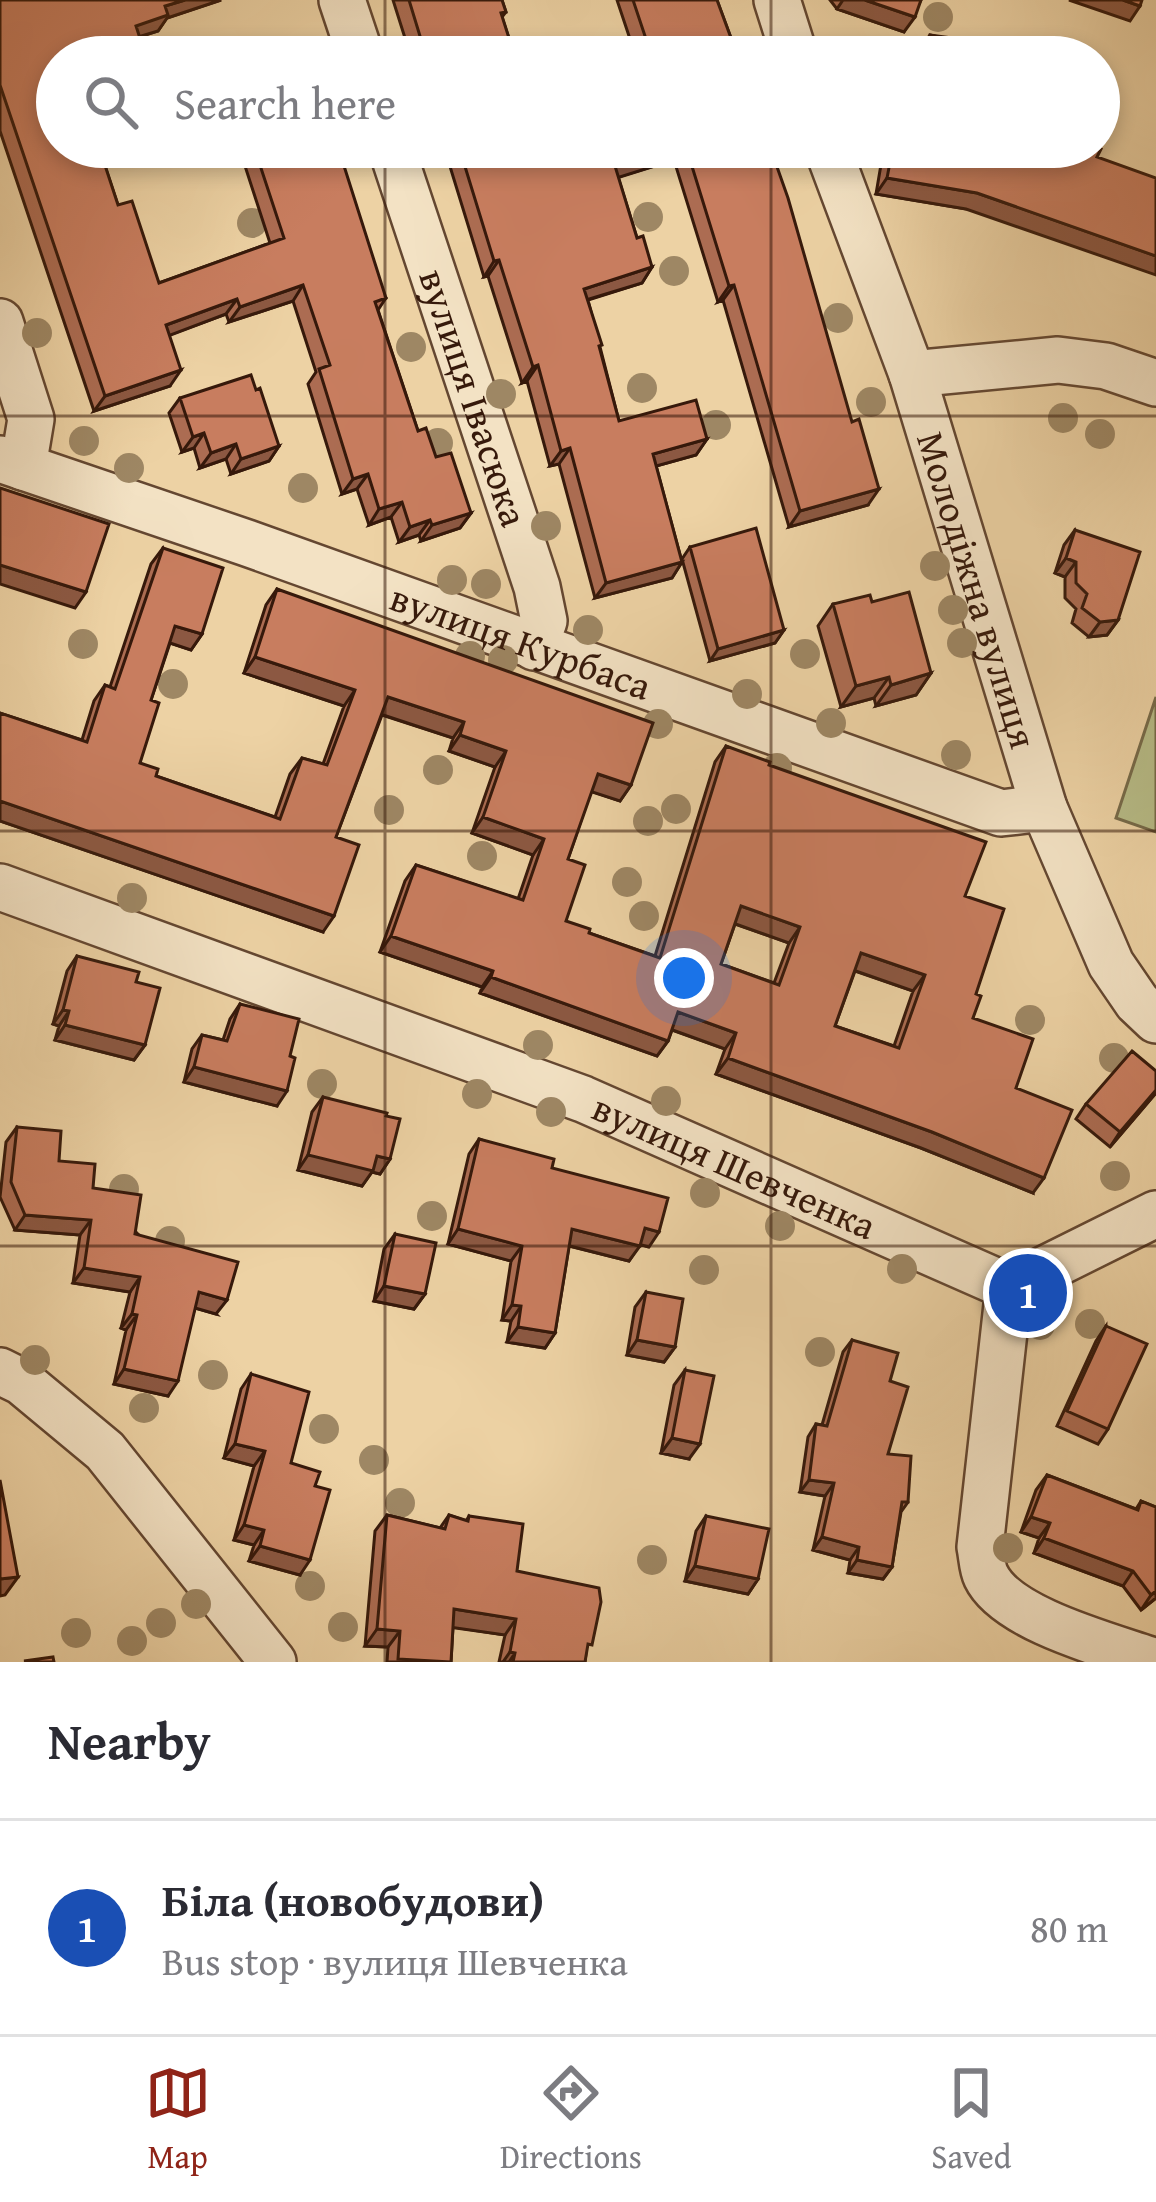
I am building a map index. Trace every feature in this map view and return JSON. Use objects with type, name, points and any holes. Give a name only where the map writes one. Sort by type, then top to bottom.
[{"type":"street","points":[[342,0],[354,36]]},
{"type":"street","points":[[777,0],[788,36]]},
{"type":"street","name":"вулиця Івасюка","points":[[398,168],[537,587],[544,621],[534,647]]},
{"type":"street","name":"Молодіжна вулиця","points":[[835,168],[912,374],[1044,808],[1111,964],[1156,1020]]},
{"type":"street","points":[[0,322],[31,419],[11,463]]},
{"type":"street","points":[[912,374],[1058,360],[1106,366],[1156,383]]},
{"type":"street","name":"вулиця Курбаса","points":[[11,463],[1001,813],[1044,808]]},
{"type":"street","name":"вулиця Шевченка","points":[[0,887],[583,1100],[1009,1287]]},
{"type":"street","points":[[1156,1214],[1009,1287],[980,1547],[984,1574],[999,1594],[1039,1619],[1156,1662]]},
{"type":"street","points":[[0,1371],[22,1382],[105,1451],[273,1662]]},
{"type":"green space","points":[[1156,697],[1156,832],[1116,818]]},
{"type":"building","points":[[0,0],[185,0],[165,6],[168,15],[136,26],[139,36],[36,36],[36,168],[106,168],[118,205],[132,201],[159,283],[284,238],[261,168],[345,168],[386,298],[375,302],[418,431],[426,428],[436,457],[451,453],[471,513],[410,527],[402,502],[379,509],[368,474],[353,479],[319,369],[330,365],[303,285],[240,307],[237,299],[166,325],[181,370],[105,396],[0,85]]},
{"type":"building","points":[[409,0],[502,0],[508,36],[420,36]]},
{"type":"building","points":[[633,0],[717,0],[730,36],[645,36]]},
{"type":"building","points":[[865,0],[921,0],[915,17]]},
{"type":"building","points":[[1120,165],[1156,178],[1156,256],[977,193],[887,178],[889,168]]},
{"type":"building","points":[[465,168],[616,168],[637,238],[643,236],[652,267],[584,289],[619,421],[696,400],[707,439],[653,454],[682,562],[606,583],[570,448],[561,451],[538,365],[533,367],[499,260],[494,261]]},
{"type":"building","points":[[692,168],[777,168],[852,422],[859,419],[879,489],[800,511],[734,285],[729,286]]},
{"type":"building","points":[[251,375],[256,390],[260,388],[279,446],[241,459],[236,444],[211,453],[204,433],[193,437],[180,398]]},
{"type":"building","points":[[0,488],[109,524],[86,592],[0,565]]},
{"type":"building","points":[[756,528],[784,630],[718,649],[690,547]]},
{"type":"building","points":[[1075,530],[1140,552],[1118,620],[1100,622],[1082,608],[1087,594],[1076,583],[1076,562],[1066,558]]},
{"type":"building","points":[[163,548],[223,568],[202,634],[175,626],[151,700],[159,703],[140,763],[158,769],[156,776],[280,819],[302,758],[327,765],[355,690],[255,657],[277,589],[653,723],[631,785],[598,774],[568,859],[585,865],[566,921],[660,958],[726,746],[986,842],[965,896],[1004,909],[976,994],[981,996],[973,1018],[1033,1039],[1016,1088],[1072,1110],[1044,1178],[728,1058],[736,1033],[678,1012],[668,1041],[391,936],[416,865],[523,900],[544,839],[483,817],[506,751],[460,735],[464,722],[388,697],[336,837],[359,845],[334,916],[0,801],[0,713],[87,742],[105,685],[115,689]],"holes":[[[741,906],[800,927],[779,985],[721,964]],[[861,953],[925,975],[899,1048],[835,1026]]]},
{"type":"building","points":[[909,592],[931,673],[891,685],[889,677],[856,686],[833,604],[870,595],[872,602]]},
{"type":"building","points":[[77,956],[139,972],[136,982],[160,988],[145,1045],[65,1025],[69,1011],[63,1010]]},
{"type":"building","points":[[240,1004],[299,1019],[287,1091],[194,1067],[202,1035],[227,1041]]},
{"type":"building","points":[[1132,1051],[1156,1071],[1156,1090],[1120,1132],[1086,1104]]},
{"type":"building","points":[[323,1097],[400,1119],[390,1159],[377,1156],[373,1171],[308,1155]]},
{"type":"building","points":[[17,1127],[61,1131],[59,1161],[95,1164],[93,1188],[141,1195],[135,1234],[238,1262],[227,1300],[199,1292],[178,1381],[124,1369],[140,1277],[84,1268],[91,1220],[25,1215],[11,1182]]},
{"type":"building","points":[[479,1139],[554,1159],[552,1168],[668,1198],[659,1232],[645,1228],[640,1246],[572,1229],[555,1333],[518,1327],[521,1306],[512,1305],[522,1246],[458,1229]]},
{"type":"building","points":[[395,1234],[436,1243],[425,1294],[384,1286]]},
{"type":"building","points":[[646,1292],[683,1299],[675,1347],[637,1340]]},
{"type":"building","points":[[1106,1326],[1147,1344],[1108,1429],[1067,1411]]},
{"type":"building","points":[[852,1340],[898,1353],[890,1381],[908,1387],[888,1454],[911,1456],[908,1502],[902,1502],[892,1567],[857,1560],[859,1547],[822,1537],[834,1483],[809,1480],[816,1424],[827,1426]]},
{"type":"building","points":[[685,1370],[714,1376],[700,1444],[672,1438]]},
{"type":"building","points":[[251,1374],[309,1392],[291,1463],[320,1472],[315,1486],[330,1490],[310,1560],[260,1546],[264,1530],[244,1525],[265,1451],[235,1444]]},
{"type":"building","points":[[1047,1475],[1138,1510],[1141,1501],[1156,1507],[1156,1591],[1151,1595],[1133,1571],[1044,1538],[1050,1523],[1031,1517]]},
{"type":"building","points":[[0,1480],[18,1577],[0,1579]]},
{"type":"building","points":[[387,1515],[445,1529],[449,1515],[468,1521],[469,1516],[523,1524],[517,1571],[599,1588],[601,1602],[585,1662],[513,1662],[515,1653],[510,1652],[516,1619],[454,1609],[451,1662],[398,1659],[400,1631],[377,1629]]},
{"type":"building","points":[[706,1516],[769,1529],[758,1579],[695,1566]]},
{"type":"place","name":"Біла (новобудови)","points":[[1028,1293]]}]
